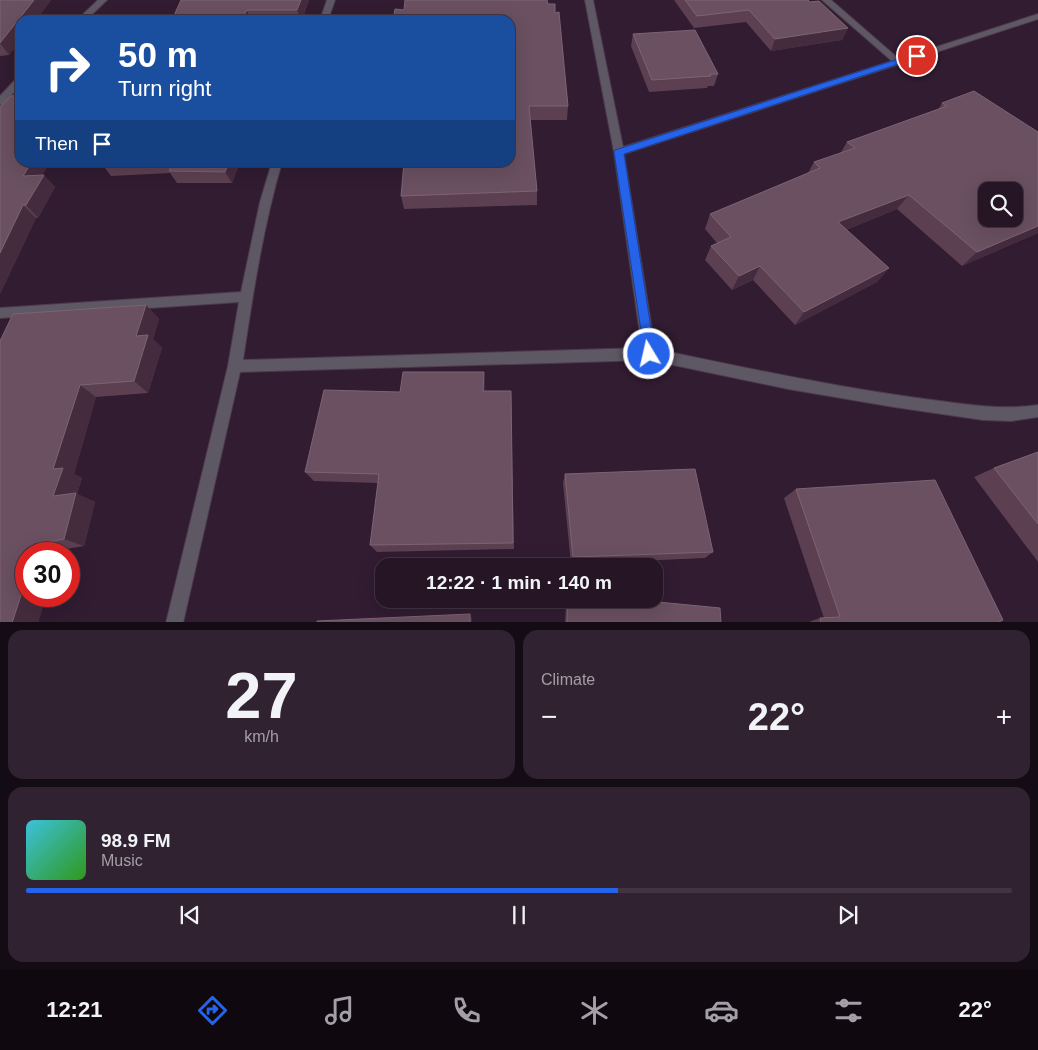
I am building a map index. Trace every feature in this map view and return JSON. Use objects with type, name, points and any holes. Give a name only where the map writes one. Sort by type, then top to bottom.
[{"type":"street","points":[[86,15],[103,0]]},
{"type":"street","points":[[326,15],[331,0]]},
{"type":"street","points":[[589,0],[619,152],[649,354]]},
{"type":"street","points":[[826,0],[898,62]]},
{"type":"street","points":[[619,152],[1038,16]]},
{"type":"street","points":[[0,102],[15,86]]},
{"type":"street","points":[[174,622],[235,366],[246,297],[265,202],[275,167]]},
{"type":"street","points":[[0,313],[246,297]]},
{"type":"street","points":[[235,366],[649,354],[861,397],[1004,414],[1038,411]]},
{"type":"building","points":[[0,0],[34,0],[22,15],[15,15],[15,24],[0,43]]},
{"type":"building","points":[[181,0],[301,0],[297,10],[247,10],[244,15],[174,15]]},
{"type":"building","points":[[405,0],[547,0],[548,4],[555,4],[555,13],[559,12],[568,106],[529,106],[537,191],[401,196],[404,167],[515,167],[515,15],[394,15],[395,9],[404,10]]},
{"type":"building","points":[[685,0],[819,1],[848,28],[775,39],[749,10],[697,16]]},
{"type":"building","points":[[695,30],[718,74],[652,80],[633,34]]},
{"type":"building","points":[[974,91],[1038,132],[1038,226],[977,252],[909,195],[838,222],[889,268],[804,312],[760,266],[739,276],[711,246],[731,237],[710,214],[820,168],[814,162],[855,148],[847,142],[947,106],[942,103]]},
{"type":"building","points":[[11,96],[15,96],[15,167],[29,167],[23,176],[44,175],[26,205],[23,205],[0,253],[0,107]]},
{"type":"building","points":[[171,167],[227,167],[225,172],[169,171]]},
{"type":"building","points":[[146,305],[136,336],[148,335],[134,381],[80,385],[53,469],[63,468],[53,496],[76,493],[64,539],[48,542],[15,542],[15,607],[17,607],[12,622],[0,622],[0,341],[13,314]]},
{"type":"building","points":[[403,372],[484,372],[483,391],[511,391],[513,543],[370,545],[379,474],[305,472],[324,390],[400,392]]},
{"type":"building","points":[[1038,452],[1038,524],[994,468]]},
{"type":"building","points":[[695,469],[713,552],[573,557],[565,474]]},
{"type":"building","points":[[935,480],[1003,620],[999,622],[821,622],[820,618],[840,617],[796,489]]},
{"type":"building","points":[[663,602],[720,608],[721,622],[567,622],[568,608],[663,608]]},
{"type":"building","points":[[470,614],[470,622],[317,621]]},
{"type":"route","points":[[649,354],[619,152],[917,56]]}]
